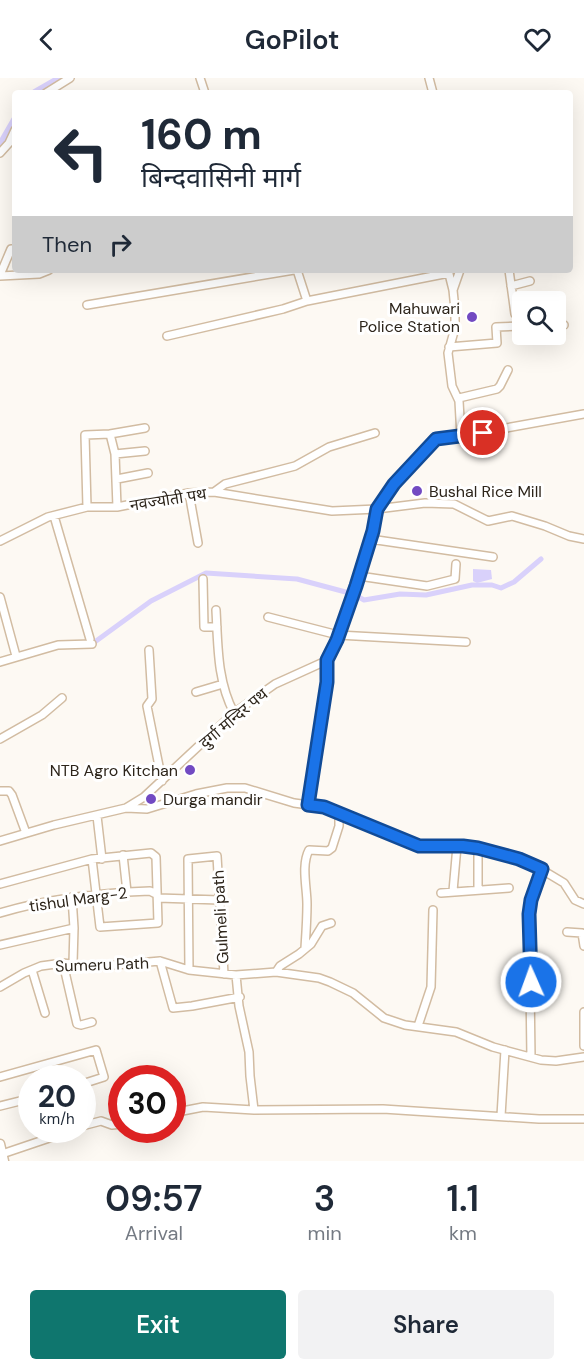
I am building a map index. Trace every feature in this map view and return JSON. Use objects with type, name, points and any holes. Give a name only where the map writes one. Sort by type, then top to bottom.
[{"type":"main road","points":[[0,1144],[3,1157]]},
{"type":"street","points":[[51,90],[70,78]]},
{"type":"street","points":[[0,153],[12,136]]},
{"type":"street","points":[[12,251],[0,275],[42,273]]},
{"type":"street","points":[[87,305],[278,273]]},
{"type":"street","points":[[297,273],[307,301]]},
{"type":"street","points":[[167,336],[283,309],[307,301],[443,273]]},
{"type":"street","points":[[448,273],[453,290],[455,328],[448,353],[452,387],[459,398],[461,437]]},
{"type":"street","points":[[453,290],[459,273]]},
{"type":"street","points":[[510,273],[513,291]]},
{"type":"street","points":[[512,286],[530,281]]},
{"type":"street","points":[[449,347],[497,343],[496,327],[512,326]]},
{"type":"street","points":[[459,398],[497,389],[508,370]]},
{"type":"street","points":[[308,805],[327,682],[327,660],[359,576],[377,509],[394,484],[436,439],[461,437],[584,414]]},
{"type":"street","points":[[87,507],[85,435],[110,434],[145,428]]},
{"type":"street","points":[[214,492],[225,484],[295,466],[329,447],[375,433]]},
{"type":"street","points":[[110,434],[115,454],[117,507]]},
{"type":"street","points":[[115,454],[145,451]]},
{"type":"street","points":[[117,478],[148,472]]},
{"type":"street","name":"नवज्योती पथ","points":[[0,541],[54,516],[87,507],[117,507],[189,493],[214,492],[332,511],[377,509],[424,503],[454,504],[488,521],[512,516],[584,539]]},
{"type":"street","points":[[189,493],[198,543]]},
{"type":"street","points":[[0,662],[58,645],[91,642],[54,516]]},
{"type":"street","points":[[370,539],[493,557]]},
{"type":"street","points":[[359,576],[427,585],[455,579],[456,564]]},
{"type":"street","points":[[203,579],[204,627],[217,627]]},
{"type":"street","points":[[0,597],[16,656]]},
{"type":"street","points":[[216,610],[223,684],[234,713]]},
{"type":"street","points":[[268,617],[338,635],[466,642]]},
{"type":"street","points":[[149,650],[152,699],[147,706],[162,781]]},
{"type":"street","name":"दुर्गा मन्दिर पथ","points":[[0,842],[54,825],[126,808],[144,797],[234,713],[275,684],[327,660]]},
{"type":"street","points":[[196,692],[223,684]]},
{"type":"street","points":[[0,739],[42,715],[62,698]]},
{"type":"street","points":[[126,808],[147,809],[196,794],[237,787],[254,790],[294,803],[324,807],[419,846],[478,848],[519,859],[542,869],[564,883],[576,900],[584,904]]},
{"type":"street","points":[[0,791],[9,791],[12,795],[26,833]]},
{"type":"street","points":[[305,948],[307,853],[309,850],[328,851],[332,848],[339,826],[339,814]]},
{"type":"street","points":[[97,816],[102,859]]},
{"type":"street","points":[[453,891],[457,846]]},
{"type":"street","points":[[478,848],[478,890]]},
{"type":"street","points":[[0,884],[92,859],[151,853],[156,856],[158,923],[100,927],[92,859]]},
{"type":"street","points":[[123,855],[127,892]]},
{"type":"street","name":"Gulmeli path","points":[[189,970],[188,859],[217,856],[224,974]]},
{"type":"street","points":[[531,1057],[529,914],[531,900],[542,869]]},
{"type":"street","points":[[441,893],[509,888]]},
{"type":"street","name":"tishul Marg-2","points":[[0,913],[27,905],[72,897],[127,892],[150,891],[157,896],[220,900]]},
{"type":"street","points":[[72,897],[73,963]]},
{"type":"street","points":[[418,1026],[430,987],[433,910]]},
{"type":"street","points":[[276,972],[280,966],[299,954],[318,935],[322,926],[332,922]]},
{"type":"street","points":[[0,945],[74,928]]},
{"type":"street","points":[[567,932],[582,933],[584,946]]},
{"type":"street","points":[[160,962],[173,1008],[240,997]]},
{"type":"street","name":"Sumeru Path","points":[[0,987],[41,966],[63,963],[92,967],[160,962],[189,970],[224,974],[276,972],[319,978],[330,982],[353,993],[384,1018],[405,1025],[456,1032],[531,1057],[556,1061],[584,1058]]},
{"type":"street","points":[[63,963],[77,1024],[92,1022]]},
{"type":"street","points":[[32,970],[45,1013]]},
{"type":"street","points":[[236,975],[240,997],[239,1006],[249,1052],[254,1110]]},
{"type":"street","points":[[584,1012],[584,1046]]},
{"type":"street","points":[[43,1065],[96,1050],[104,1077],[96,1080]]},
{"type":"street","points":[[501,1116],[505,1050]]},
{"type":"street","points":[[0,1077],[18,1072]]},
{"type":"street","points":[[0,1106],[18,1102]]},
{"type":"street","points":[[186,1110],[203,1107],[254,1110],[383,1108],[538,1119],[584,1119]]},
{"type":"street","points":[[3,1157],[39,1143]]},
{"type":"shaded area","points":[[473,569],[491,570],[492,579],[477,583],[473,581]]},
{"type":"waterway","points":[[40,90],[61,78]]},
{"type":"waterway","points":[[0,146],[12,125]]},
{"type":"waterway","points":[[92,644],[151,601],[206,573],[297,579],[353,594],[364,600],[400,594],[426,595],[472,585],[492,585],[501,588],[514,582],[541,559]]},
{"type":"place","name":"Mahuwari Police Station","points":[[472,317]]},
{"type":"place","name":"Bushal Rice Mill","points":[[417,491]]},
{"type":"place","name":"NTB Agro Kitchan","points":[[190,770]]},
{"type":"place","name":"Durga mandir","points":[[151,799]]},
{"type":"route","points":[[483,433],[436,439],[394,484],[377,509],[373,531],[356,586],[337,640],[327,660],[327,682],[308,805],[324,807],[419,846],[478,848],[519,859],[542,869],[531,900],[529,914],[531,982]]}]
